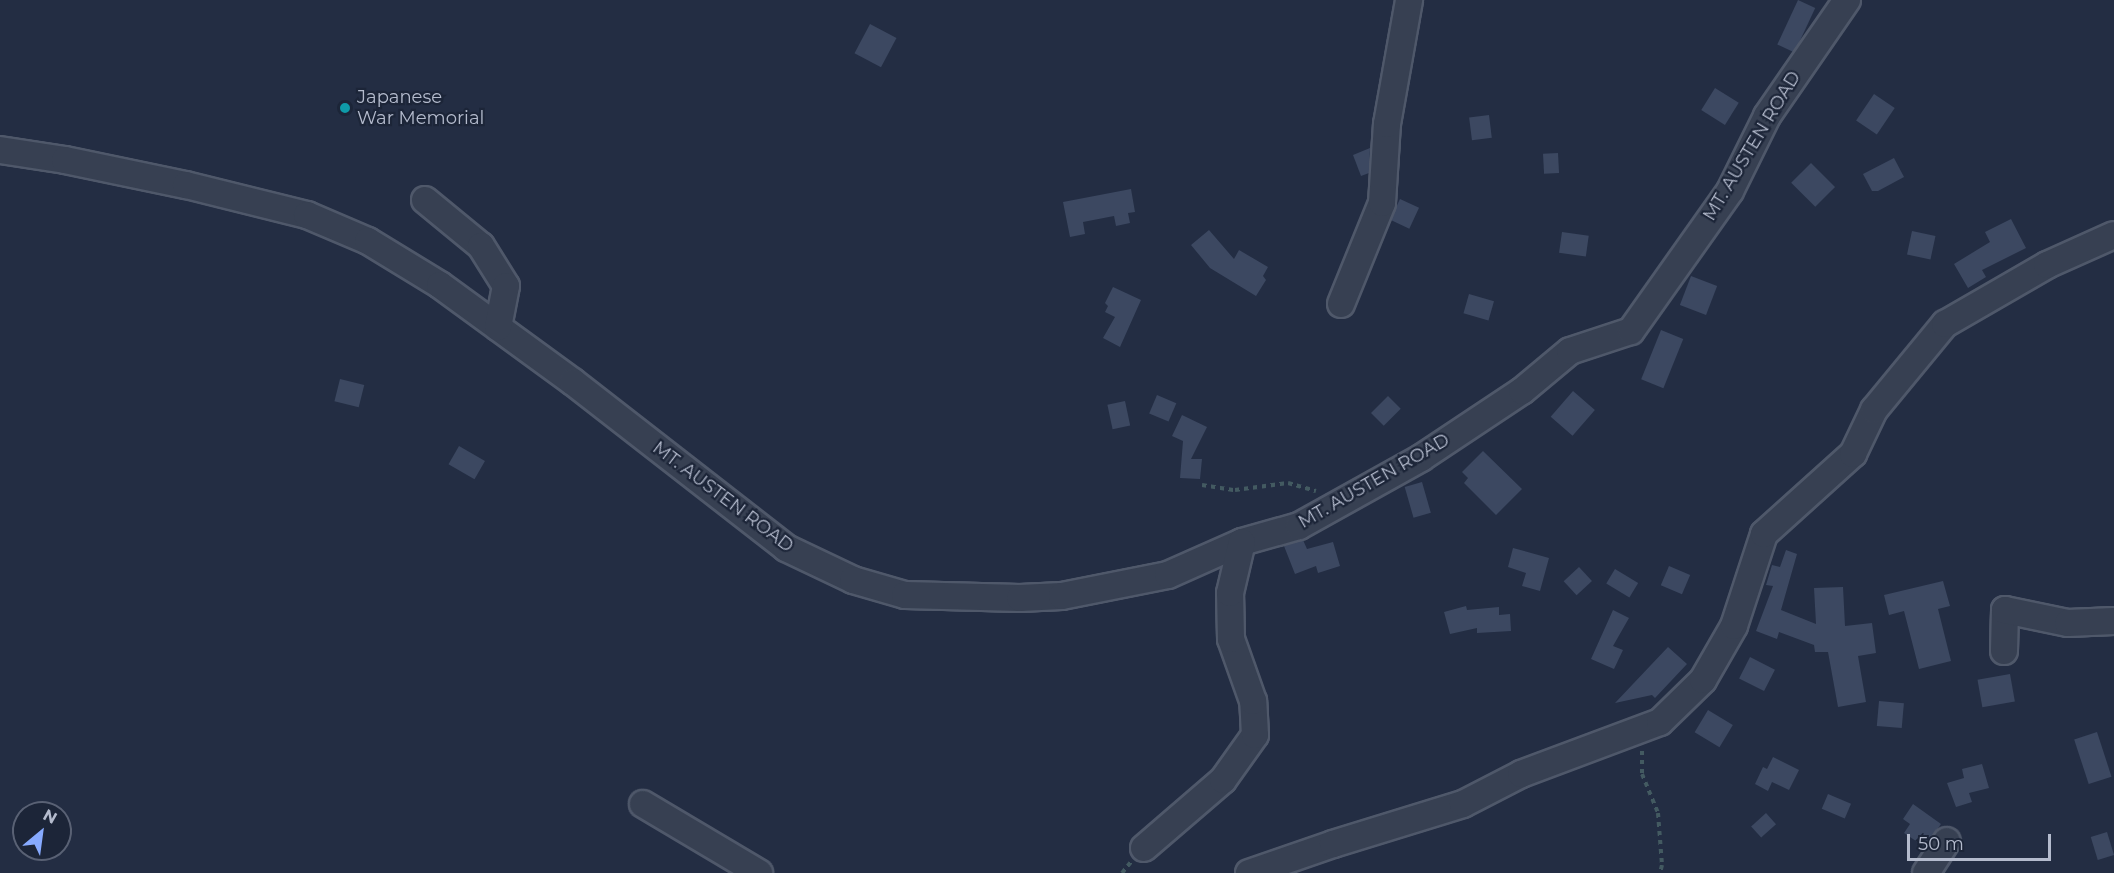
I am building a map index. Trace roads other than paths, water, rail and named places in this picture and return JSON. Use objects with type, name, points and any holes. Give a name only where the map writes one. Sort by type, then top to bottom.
[{"type":"street","points":[[1341,304],[1382,203],[1387,124],[1409,0]]},
{"type":"street","name":"MT. AUSTEN ROAD","points":[[0,150],[65,160],[164,180],[307,215],[368,241],[440,285],[573,382],[786,548],[853,580],[905,595],[1020,598],[1062,596],[1168,575],[1242,542],[1299,526],[1431,452],[1522,390],[1570,351],[1630,331],[1730,191],[1767,116],[1847,0]]},
{"type":"street","points":[[425,200],[481,246],[506,286],[498,327]]},
{"type":"street","points":[[1249,873],[1333,844],[1463,804],[1521,774],[1655,724],[1703,680],[1734,626],[1764,534],[1853,454],[1874,410],[1945,324],[2047,265],[2114,235]]},
{"type":"street","points":[[1143,848],[1223,780],[1255,735],[1253,701],[1231,639],[1230,593],[1242,542]]},
{"type":"street","points":[[2004,651],[2005,610],[2068,623],[2114,621]]},
{"type":"street","points":[[643,804],[759,873]]},
{"type":"street","points":[[1926,873],[1947,841]]},
{"type":"place","name":"Japanese War Memorial","points":[[345,108]]}]
